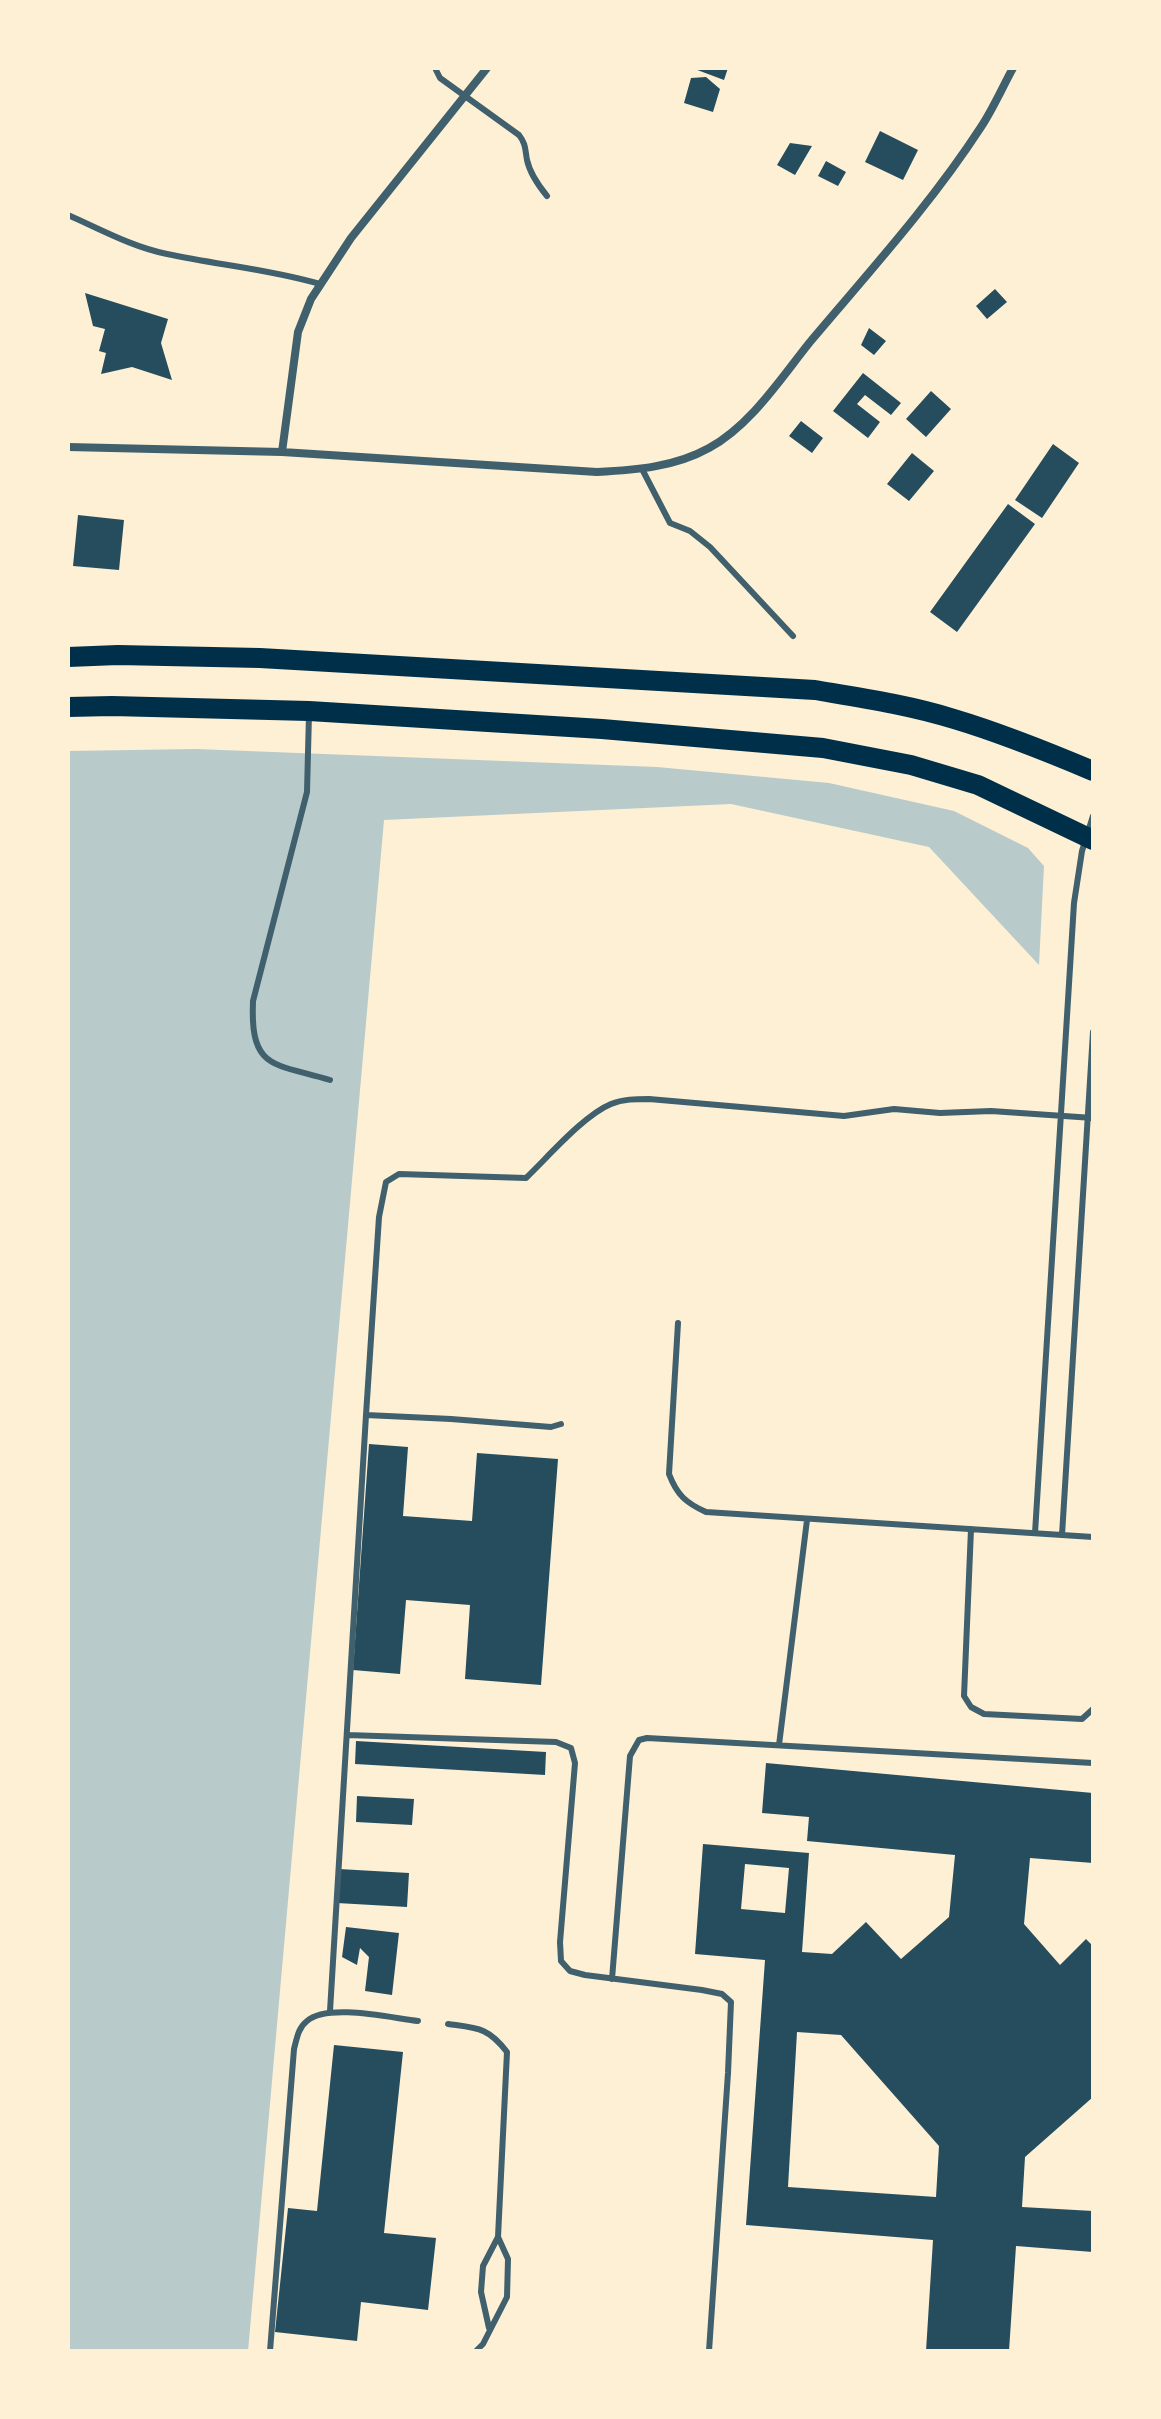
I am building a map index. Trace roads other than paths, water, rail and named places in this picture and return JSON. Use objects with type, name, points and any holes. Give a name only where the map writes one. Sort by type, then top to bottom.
[{"type":"main road","points":[[68,657],[260,658],[815,690],[953,719],[1093,771]]},
{"type":"main road","points":[[68,707],[309,711],[602,729],[823,748],[911,765],[978,785],[1091,830]]},
{"type":"street","points":[[282,452],[298,332],[311,299],[351,238],[487,68]]},
{"type":"street","points":[[68,447],[282,452],[597,472],[642,469],[679,461],[711,447],[744,421],[924,207],[983,125],[1013,68]]},
{"type":"lane","points":[[435,68],[440,78],[519,135],[527,145],[527,161],[535,181],[547,196]]},
{"type":"lane","points":[[68,215],[141,247],[166,254],[282,273],[320,284]]},
{"type":"lane","points":[[642,469],[670,523],[690,531],[710,547],[793,636]]},
{"type":"lane","points":[[309,711],[307,792],[253,1001],[252,1030],[257,1050],[272,1063],[330,1080]]},
{"type":"lane","points":[[1035,1533],[1074,903],[1091,830]]},
{"type":"lane","points":[[1062,1535],[1093,1032]]},
{"type":"lane","points":[[330,2011],[379,1217],[383,1190],[391,1177],[399,1174],[526,1178],[589,1119],[609,1105],[625,1099],[844,1116],[894,1109],[940,1113],[991,1111],[1090,1118]]},
{"type":"lane","points":[[678,1323],[669,1474],[675,1490],[687,1503],[706,1512],[1093,1537]]},
{"type":"lane","points":[[366,1415],[551,1427],[561,1424]]},
{"type":"lane","points":[[779,1745],[807,1520]]},
{"type":"lane","points":[[971,1529],[964,1696],[971,1707],[984,1714],[1082,1719],[1093,1709]]},
{"type":"lane","points":[[347,1735],[556,1742],[571,1748],[575,1763],[561,1961],[570,1971],[722,1994],[731,2002],[709,2351]]},
{"type":"lane","points":[[612,1979],[630,1756],[639,1740],[647,1738],[1093,1763]]},
{"type":"lane","points":[[270,2351],[294,2049],[299,2030],[308,2019],[330,2011],[418,2021]]},
{"type":"lane","points":[[448,2024],[483,2029],[497,2039],[507,2052],[498,2237],[483,2266],[481,2292],[489,2328]]},
{"type":"lane","points":[[476,2351],[483,2344],[507,2297],[508,2259],[498,2237]]}]
